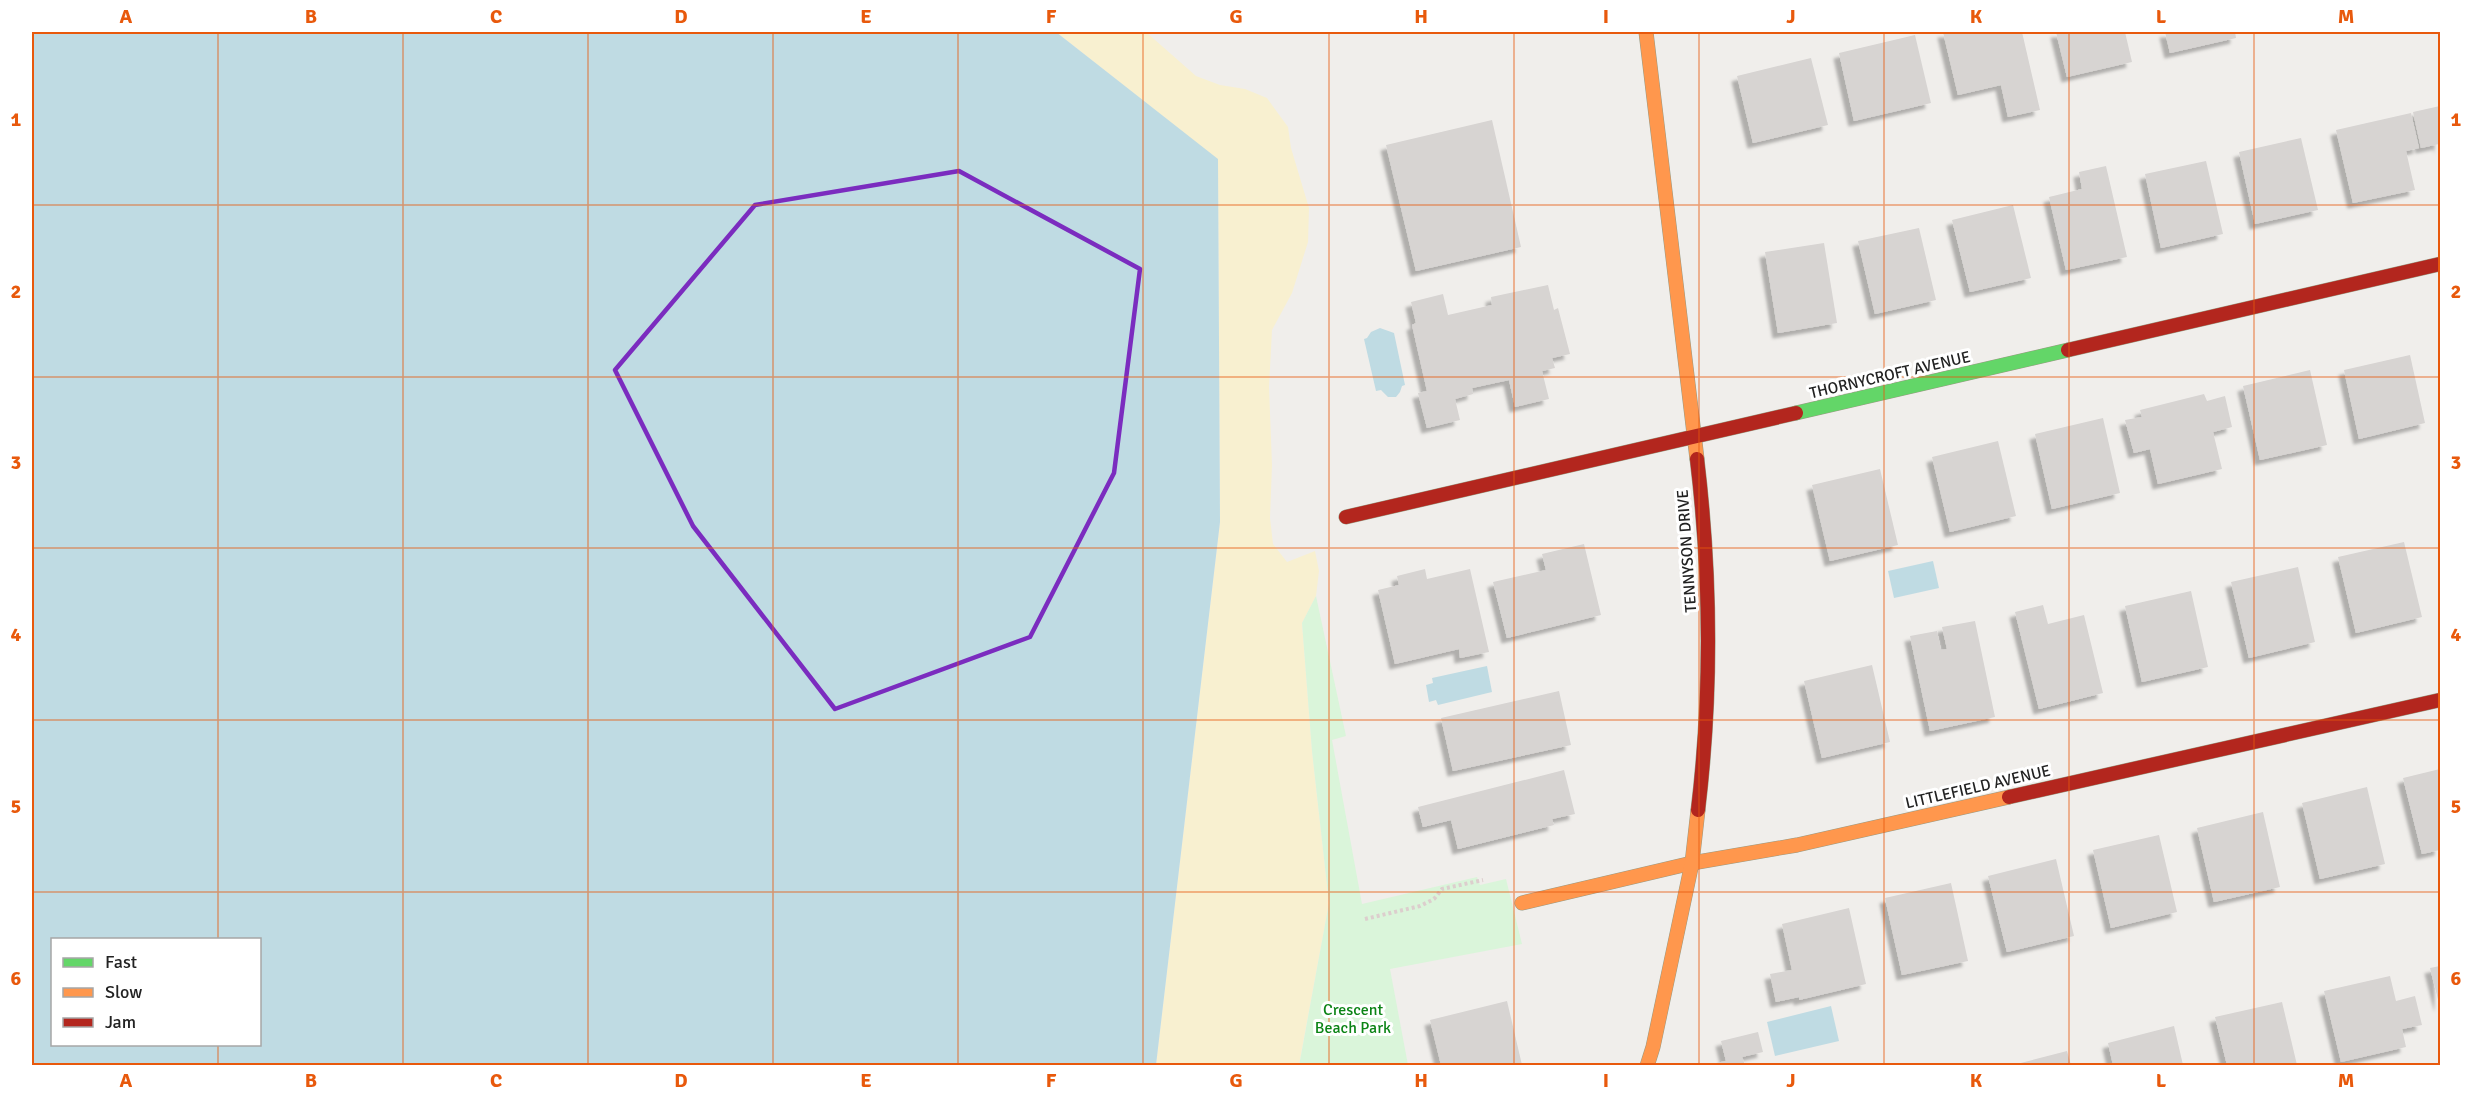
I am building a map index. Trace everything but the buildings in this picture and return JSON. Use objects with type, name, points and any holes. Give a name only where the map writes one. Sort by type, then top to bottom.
[{"type":"street","name":"TENNYSON DRIVE","points":[[1646,32],[1704,521],[1709,628],[1706,747],[1692,863],[1653,1047],[1647,1065]]},
{"type":"street","name":"THORNYCROFT AVENUE","points":[[1346,517],[2440,264]]},
{"type":"street","name":"LITTLEFIELD AVENUE","points":[[1522,903],[1692,863],[1797,845],[2440,700]]},
{"type":"path","points":[[1365,920],[1420,906],[1434,899],[1442,889],[1483,880]]},
{"type":"highlighted area","points":[[959,171],[1140,269],[1114,473],[1030,637],[835,709],[693,526],[615,370],[755,205]]},
{"type":"sand","points":[[1056,32],[1146,32],[1196,76],[1220,85],[1245,89],[1267,98],[1288,127],[1291,148],[1309,208],[1308,242],[1292,293],[1272,330],[1269,387],[1272,465],[1270,518],[1273,544],[1287,562],[1315,551],[1319,571],[1316,596],[1302,623],[1312,751],[1329,903],[1299,1065],[1156,1065],[1220,522],[1218,160]]},
{"type":"green space","name":"Crescent Beach Park","points":[[1316,596],[1346,736],[1332,740],[1362,904],[1477,877],[1480,885],[1506,879],[1522,944],[1390,969],[1408,1065],[1299,1066],[1329,903],[1312,751],[1302,623]]},
{"type":"water","points":[[32,32],[1056,32],[1218,159],[1220,522],[1156,1065],[32,1065]]},
{"type":"water","points":[[1380,328],[1394,333],[1405,385],[1396,397],[1388,397],[1381,390],[1376,391],[1364,339],[1371,332]]},
{"type":"water","points":[[1933,561],[1939,588],[1894,598],[1888,571]]},
{"type":"water","points":[[1487,666],[1492,692],[1438,705],[1436,700],[1429,702],[1426,685],[1433,683],[1432,678]]},
{"type":"water","points":[[1831,1006],[1839,1041],[1775,1056],[1767,1022]]},
{"type":"traffic: fast","points":[[1796,413],[2068,350]]},
{"type":"traffic: slow","points":[[1646,32],[1697,459]]},
{"type":"traffic: slow","points":[[1522,903],[1692,863],[1797,845],[2009,797]]},
{"type":"traffic: slow","points":[[1647,1066],[1692,863],[1698,810]]},
{"type":"traffic: jam","points":[[2068,350],[2440,264]]},
{"type":"traffic: jam","points":[[1346,517],[1796,413]]},
{"type":"traffic: jam","points":[[1697,459],[1705,547],[1708,634],[1706,722],[1698,810]]},
{"type":"traffic: jam","points":[[2009,797],[2440,700]]}]
